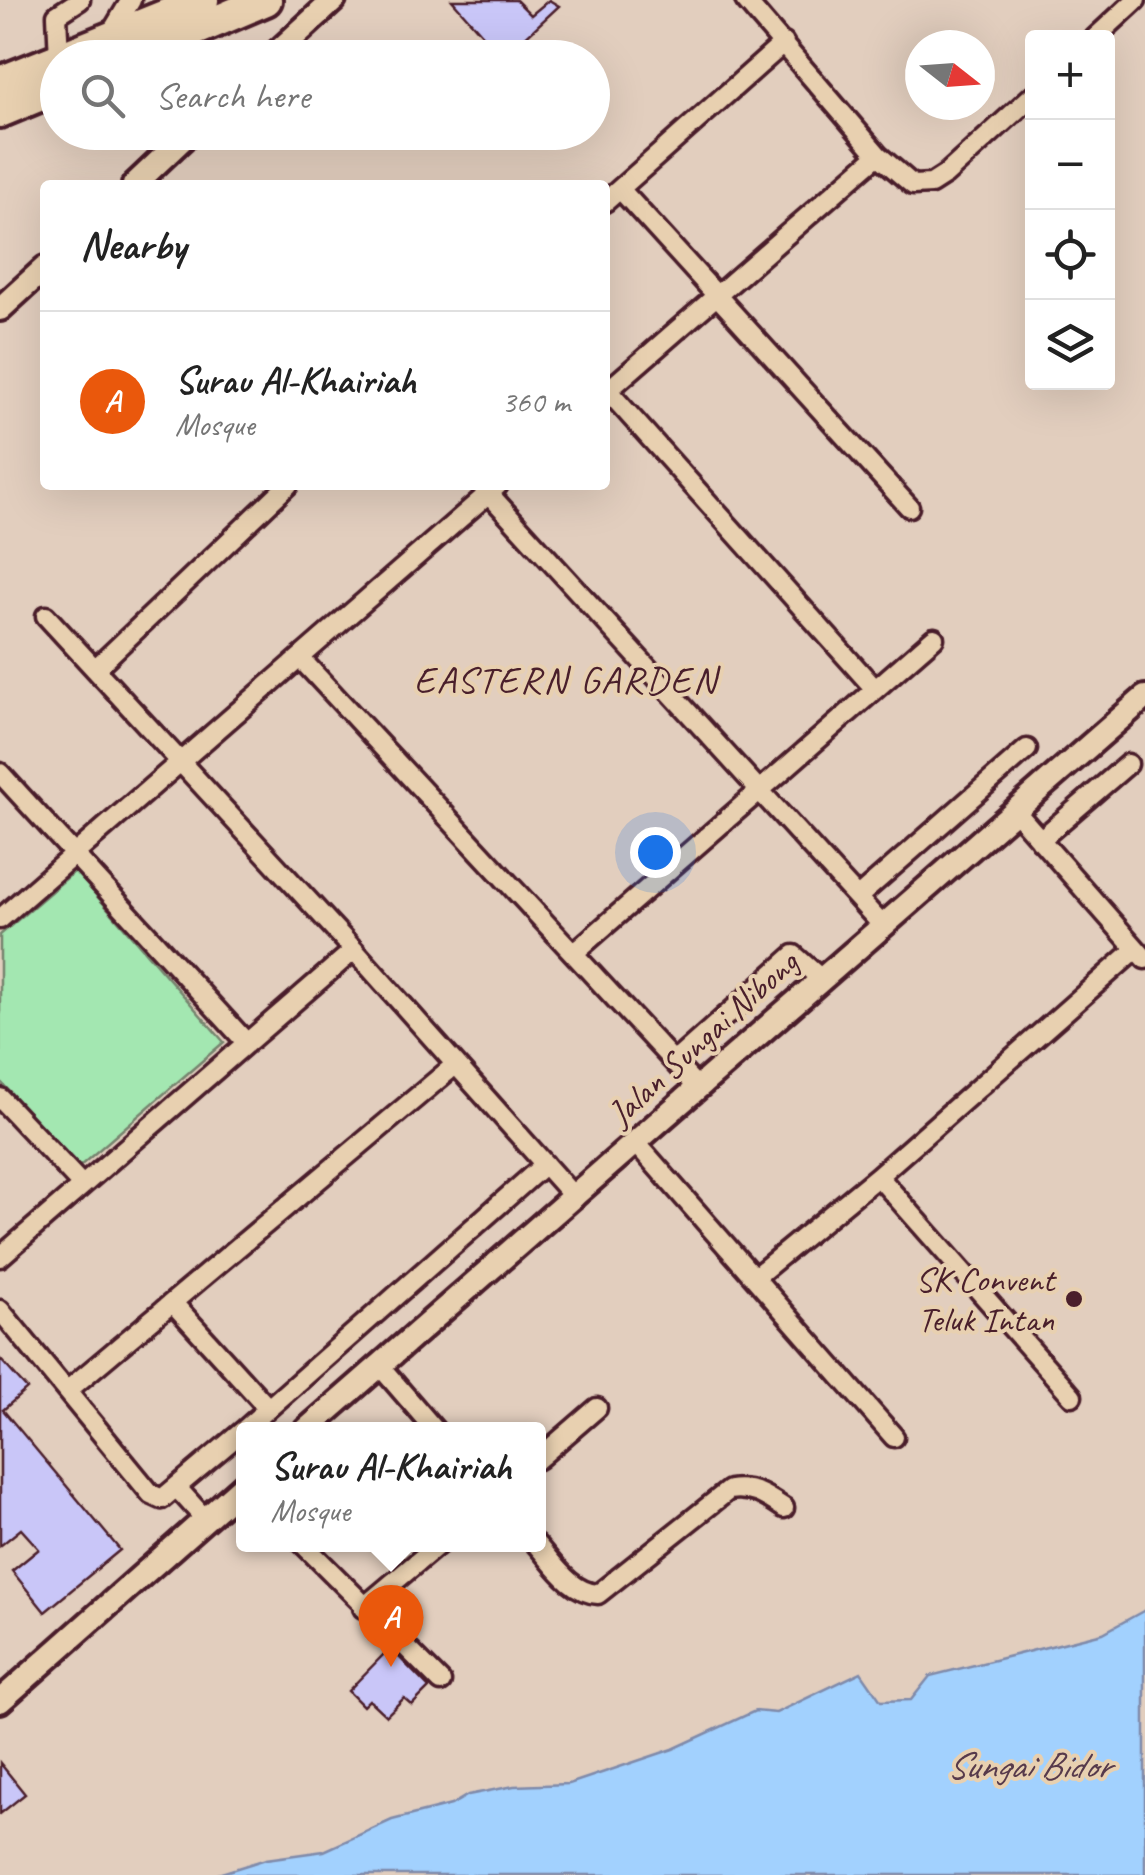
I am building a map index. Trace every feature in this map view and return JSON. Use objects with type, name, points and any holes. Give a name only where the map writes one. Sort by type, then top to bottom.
[{"type":"highway","points":[[102,40],[203,0]]},
{"type":"highway","points":[[172,40],[266,0]]},
{"type":"highway","points":[[3,100],[40,72]]},
{"type":"highway","points":[[3,100],[40,92]]},
{"type":"street","points":[[56,40],[57,15],[80,0]]},
{"type":"street","points":[[102,40],[121,22],[131,0]]},
{"type":"street","points":[[160,0],[178,0]]},
{"type":"street","points":[[291,40],[334,0]]},
{"type":"street","points":[[746,0],[878,155],[902,179],[921,187],[946,175],[1025,102]]},
{"type":"street","points":[[1104,30],[1136,0]]},
{"type":"street","points":[[610,198],[784,43]]},
{"type":"street","points":[[139,180],[171,150]]},
{"type":"street","points":[[610,389],[878,155]]},
{"type":"street","points":[[620,190],[909,507]]},
{"type":"street","points":[[0,310],[40,273]]},
{"type":"street","points":[[610,396],[875,688]]},
{"type":"street","points":[[95,669],[283,490]]},
{"type":"street","points":[[0,919],[182,764],[487,490]]},
{"type":"street","points":[[491,490],[883,926]]},
{"type":"street","points":[[46,616],[354,950],[574,1198]]},
{"type":"street","points":[[575,952],[934,638]]},
{"type":"street","points":[[302,658],[698,1088]]},
{"type":"street","name":"Jalan Sungai Nibong","points":[[315,1422],[1145,697]]},
{"type":"street","points":[[858,897],[1027,749]]},
{"type":"street","points":[[1040,840],[1128,764]]},
{"type":"street","points":[[0,773],[246,1042]]},
{"type":"street","points":[[756,1277],[1141,954],[1016,812]]},
{"type":"street","points":[[0,1257],[354,950]]},
{"type":"street","points":[[674,1062],[794,955],[821,979]]},
{"type":"street","points":[[68,1390],[455,1065]]},
{"type":"street","points":[[0,1098],[81,1184]]},
{"type":"street","points":[[636,1144],[894,1437]]},
{"type":"street","points":[[253,1422],[544,1164]]},
{"type":"street","points":[[878,1176],[1072,1396]]},
{"type":"street","points":[[174,1302],[268,1408]]},
{"type":"street","points":[[0,1310],[152,1494],[162,1499],[178,1489],[236,1437]]},
{"type":"street","points":[[379,1365],[428,1422]]},
{"type":"street","points":[[546,1452],[597,1408]]},
{"type":"street","points":[[178,1489],[206,1519]]},
{"type":"street","points":[[543,1552],[573,1585],[586,1594],[598,1594],[729,1490],[762,1493],[784,1508]]},
{"type":"street","points":[[0,1701],[236,1492]]},
{"type":"street","points":[[310,1552],[441,1682]]},
{"type":"street","points":[[363,1608],[429,1552]]},
{"type":"green space","points":[[75,871],[224,1042],[79,1167],[0,1081],[0,935]]},
{"type":"water","name":"Sungai Bidor","points":[[1145,1610],[1145,1875],[215,1875],[266,1859],[324,1851],[392,1820],[451,1805],[468,1795],[514,1786],[569,1784],[673,1749],[755,1711],[776,1713],[861,1672],[881,1701],[911,1700],[930,1676],[1103,1633]]},
{"type":"building","points":[[452,0],[516,0],[531,15],[549,0],[559,6],[522,40],[487,40]]},
{"type":"building","points":[[0,1359],[27,1389],[3,1410],[120,1550],[45,1612],[12,1571],[39,1549],[21,1529],[0,1546]]},
{"type":"building","points":[[390,1648],[429,1688],[412,1705],[404,1698],[386,1716],[369,1700],[363,1706],[348,1691]]},
{"type":"building","points":[[0,1763],[25,1794],[0,1814]]},
{"type":"place","name":"SK Convent Teluk Intan","points":[[1074,1299]]},
{"type":"place","name":"Surau Al-Khairiah","points":[[391,1667]]},
{"type":"district","name":"EASTERN GARDEN","points":[[566,679]]}]
